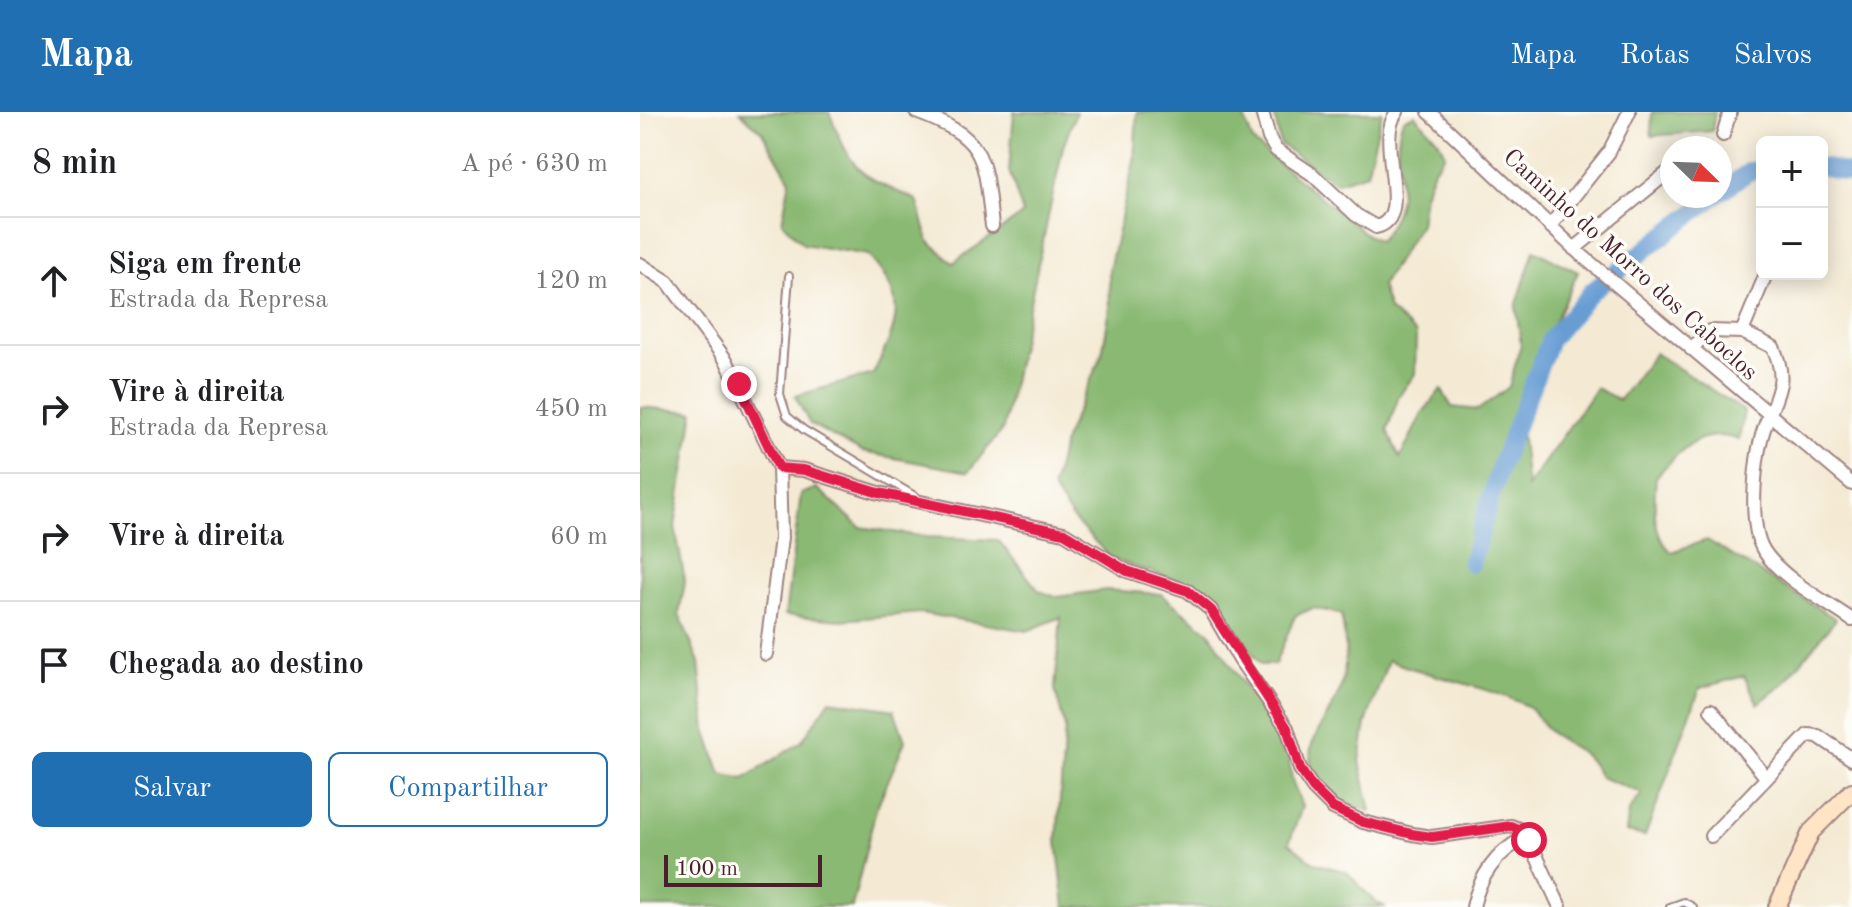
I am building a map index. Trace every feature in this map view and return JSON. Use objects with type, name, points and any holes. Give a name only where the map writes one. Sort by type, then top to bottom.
[{"type":"street","points":[[916,112],[948,124],[972,142],[986,172],[992,226]]},
{"type":"street","points":[[1262,112],[1276,150],[1312,174],[1356,215],[1376,227],[1388,221],[1392,212],[1394,179],[1387,127],[1397,112]]},
{"type":"street","name":"Caminho do Morro dos Caboclos","points":[[1429,112],[1576,251],[1852,484]]},
{"type":"street","points":[[1550,226],[1609,152],[1629,112]]},
{"type":"street","points":[[1723,135],[1730,112]]},
{"type":"street","points":[[1576,251],[1660,179]]},
{"type":"street","points":[[640,264],[668,282],[726,360],[779,468],[781,538],[766,654]]},
{"type":"street","points":[[1742,332],[1764,280]]},
{"type":"street","points":[[1691,349],[1710,331],[1742,332],[1773,347],[1781,365],[1778,397],[1761,437],[1755,495],[1762,549],[1784,571],[1852,620]]},
{"type":"street","points":[[779,468],[804,470],[924,503],[1064,533],[1127,571],[1202,600],[1287,728],[1300,769],[1313,788],[1342,814],[1432,837],[1511,826],[1523,831],[1560,907]]},
{"type":"street","points":[[1711,710],[1765,776]]},
{"type":"street","points":[[1711,836],[1765,776],[1812,733],[1852,759]]},
{"type":"street","points":[[1777,907],[1811,832],[1852,791]]},
{"type":"street","points":[[1473,907],[1479,885],[1495,860],[1510,845],[1529,840]]},
{"type":"lane","points":[[789,276],[780,394],[787,416],[804,430],[889,478],[924,503]]},
{"type":"lane","points":[[1670,907],[1684,902],[1693,907]]},
{"type":"green space","points":[[740,112],[829,112],[845,148],[860,170],[881,184],[917,200],[928,240],[953,263],[1023,214],[1009,171],[1014,112],[1076,112],[1063,147],[1003,429],[968,472],[862,452],[810,424],[795,396],[873,374],[889,340],[896,313],[895,300],[890,286],[868,255],[803,244],[782,222],[790,180],[762,132]]},
{"type":"green space","points":[[1137,112],[1242,112],[1253,142],[1367,235],[1379,241],[1398,207],[1398,150],[1403,119],[1415,115],[1438,140],[1445,154],[1434,169],[1424,194],[1420,224],[1381,286],[1389,310],[1416,334],[1415,374],[1399,396],[1387,430],[1400,458],[1422,414],[1441,389],[1452,407],[1478,410],[1509,387],[1521,344],[1516,307],[1534,250],[1578,272],[1518,400],[1527,487],[1596,388],[1619,400],[1655,353],[1744,411],[1739,440],[1713,436],[1702,439],[1682,450],[1656,477],[1655,517],[1660,536],[1671,552],[1707,540],[1836,619],[1783,684],[1758,704],[1744,676],[1700,688],[1645,836],[1626,832],[1629,811],[1642,793],[1600,777],[1586,756],[1551,733],[1530,708],[1491,692],[1388,660],[1366,723],[1360,761],[1371,811],[1336,798],[1319,784],[1313,774],[1311,748],[1338,694],[1343,677],[1346,650],[1341,614],[1313,608],[1295,616],[1275,664],[1261,665],[1213,602],[1178,581],[1112,559],[1072,518],[1052,488],[1065,438],[1102,354],[1110,309],[1109,270],[1134,161]]},
{"type":"green space","points":[[1274,112],[1382,112],[1367,173],[1335,183],[1280,144]]},
{"type":"green space","points":[[1652,112],[1715,112],[1712,131],[1651,136]]},
{"type":"green space","points":[[640,407],[694,412],[675,526],[685,582],[679,614],[699,662],[706,730],[721,774],[744,779],[801,742],[830,700],[894,710],[905,741],[876,809],[852,907],[640,907]]},
{"type":"green space","points":[[817,488],[860,527],[927,537],[998,540],[1039,591],[1057,597],[1106,590],[1161,594],[1209,632],[1288,751],[1292,780],[1302,807],[1289,843],[1315,863],[1347,872],[1375,902],[1386,907],[1065,907],[1057,841],[1065,728],[1055,689],[1061,617],[1027,631],[920,613],[841,620],[785,615],[801,494]]},
{"type":"waterway","points":[[1828,168],[1852,174]]},
{"type":"waterway","points":[[1732,184],[1756,170]]},
{"type":"waterway","points":[[1471,563],[1501,464],[1550,340],[1592,291],[1699,208]]},
{"type":"route","points":[[739,384],[779,468],[791,467],[879,493],[1039,525],[1088,544],[1127,571],[1188,591],[1202,600],[1287,728],[1300,769],[1313,788],[1342,814],[1363,822],[1432,837],[1511,826],[1523,831],[1529,840]]}]
